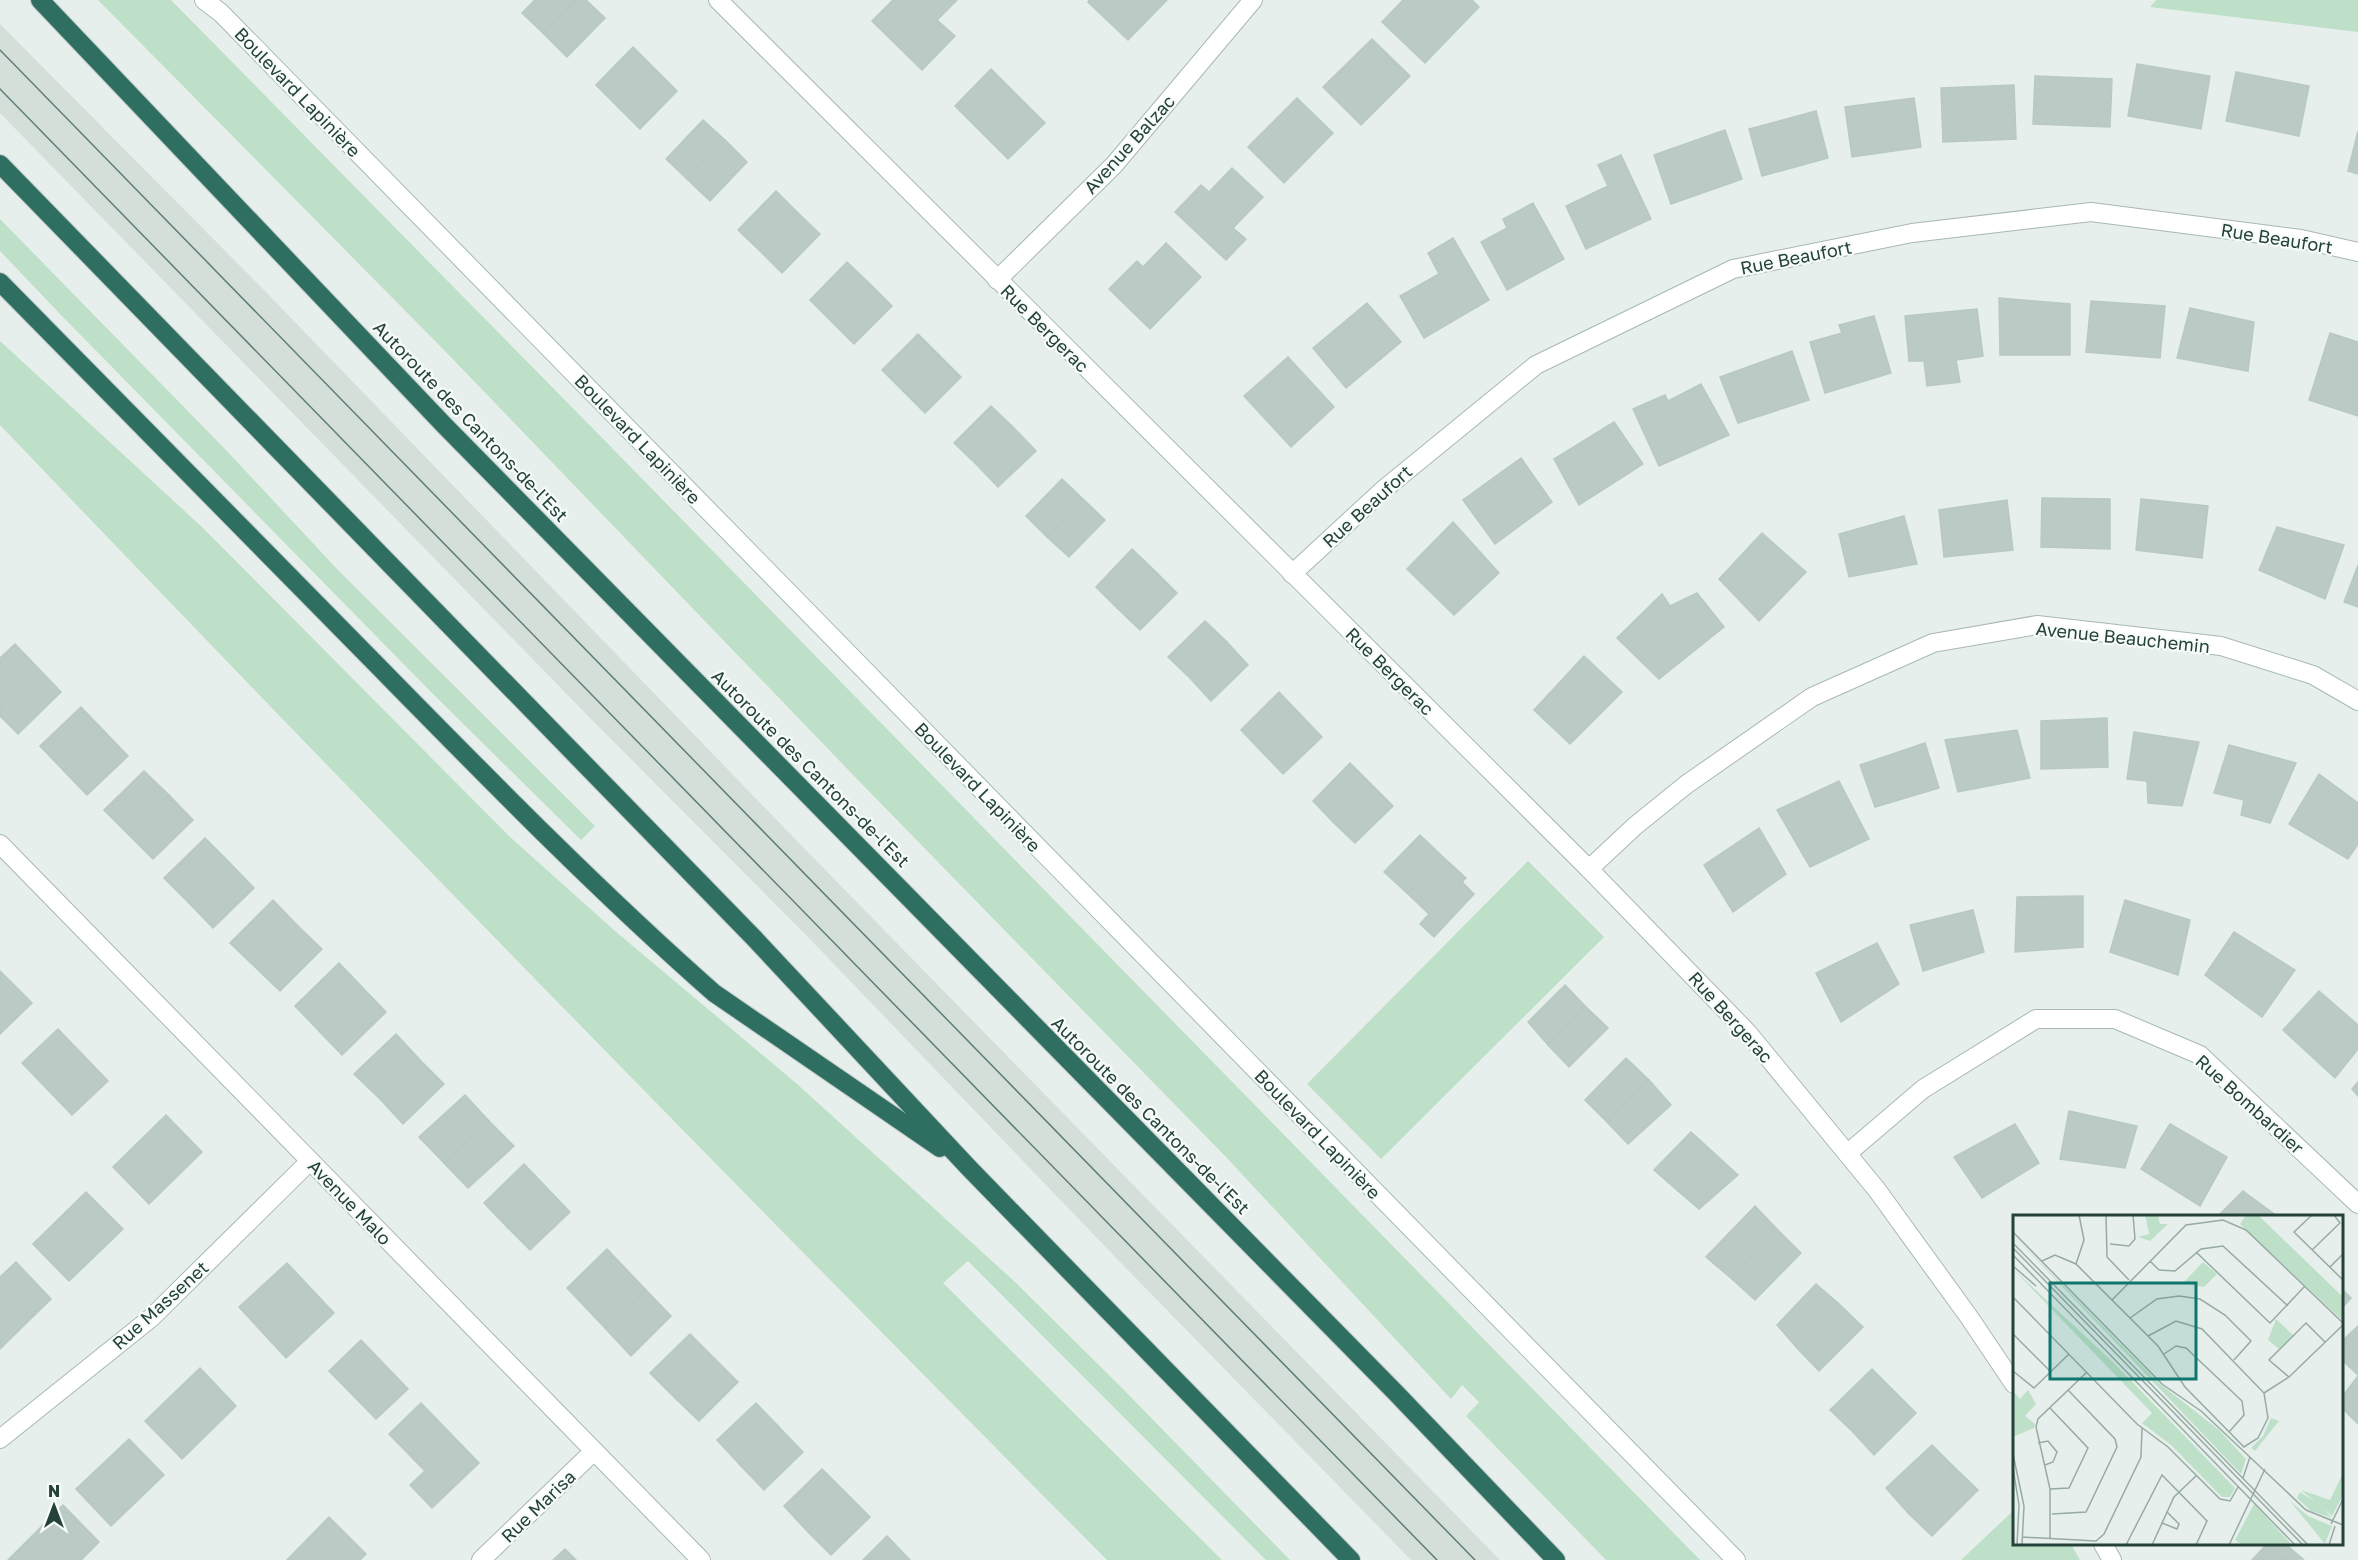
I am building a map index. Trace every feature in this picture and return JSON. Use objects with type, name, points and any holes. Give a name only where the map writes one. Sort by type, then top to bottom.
[{"type":"highway","name":"Autoroute des Cantons-de-l'Est","points":[[40,0],[444,425],[1395,1392],[1556,1560]]},
{"type":"highway","points":[[0,164],[754,938],[969,1168],[1351,1560]]},
{"type":"highway","points":[[0,282],[463,754],[689,971],[714,993],[969,1168]]},
{"type":"street","name":"Boulevard Lapinière","points":[[204,0],[216,7],[1736,1560]]},
{"type":"street","name":"Rue Bergerac","points":[[718,0],[1589,869],[1748,1033],[1848,1153],[1970,1317],[2013,1382]]},
{"type":"street","name":"Avenue Balzac","points":[[997,280],[1114,165],[1253,0]]},
{"type":"street","name":"Rue Beaufort","points":[[1292,574],[1390,484],[1536,365],[1733,269],[1912,233],[2091,212],[2301,239],[2358,252]]},
{"type":"street","name":"Avenue Beauchemin","points":[[1589,869],[1635,826],[1687,784],[1812,697],[1933,643],[2037,626],[2221,646],[2313,675],[2358,701]]},
{"type":"street","name":"Avenue Malo","points":[[0,844],[701,1560]]},
{"type":"street","name":"Rue Bombardier","points":[[1848,1153],[1923,1089],[2036,1019],[2115,1019],[2200,1055],[2358,1204]]},
{"type":"street","name":"Rue Massenet","points":[[1,1436],[151,1318],[310,1161]]},
{"type":"street","name":"Rue Marisa","points":[[481,1560],[594,1451]]},
{"type":"street","points":[[2104,1545],[2112,1560]]},
{"type":"shaded area","points":[[0,24],[262,288],[797,841],[1500,1560],[1411,1560],[1121,1263],[807,936],[592,720],[0,113]]},
{"type":"green space","points":[[98,0],[171,0],[1700,1560],[1606,1560],[1466,1416],[1479,1402],[1462,1385],[1451,1399],[1226,1157],[857,779],[443,349]]},
{"type":"green space","points":[[2156,0],[2358,0],[2358,32],[2150,7]]},
{"type":"green space","points":[[0,219],[225,449],[338,570],[595,826],[581,840],[433,694],[0,251]]},
{"type":"green space","points":[[0,341],[203,528],[510,837],[615,931],[796,1083],[1014,1281],[1290,1560],[1266,1560],[968,1261],[943,1283],[1222,1560],[1107,1560],[551,995],[0,425]]},
{"type":"green space","points":[[1528,861],[1604,937],[1381,1159],[1307,1084]]},
{"type":"green space","points":[[2013,1511],[2013,1545],[2072,1545],[2080,1560],[1961,1560]]},
{"type":"building","points":[[535,0],[576,0],[543,33],[522,13]]},
{"type":"building","points":[[576,0],[586,0],[605,18],[567,57],[543,33]]},
{"type":"building","points":[[893,0],[957,0],[937,20],[955,36],[922,70],[872,21]]},
{"type":"building","points":[[1089,0],[1167,0],[1128,40],[1088,2]]},
{"type":"building","points":[[1403,0],[1472,0],[1479,7],[1425,63],[1382,22]]},
{"type":"building","points":[[1372,39],[1410,76],[1361,125],[1323,87]]},
{"type":"building","points":[[633,47],[654,68],[617,106],[596,85]]},
{"type":"building","points":[[2137,64],[2210,76],[2201,129],[2128,116]]},
{"type":"building","points":[[654,68],[677,91],[640,129],[617,106]]},
{"type":"building","points":[[991,69],[1045,123],[1008,159],[955,106]]},
{"type":"building","points":[[2236,72],[2309,86],[2299,136],[2226,121]]},
{"type":"building","points":[[2035,76],[2112,79],[2110,127],[2033,124]]},
{"type":"building","points":[[2014,85],[2016,139],[1943,142],[1941,88]]},
{"type":"building","points":[[1297,98],[1333,133],[1284,183],[1248,147]]},
{"type":"building","points":[[1914,98],[1921,147],[1852,157],[1845,107]]},
{"type":"building","points":[[1816,111],[1828,158],[1762,176],[1749,129]]},
{"type":"building","points":[[703,120],[725,140],[687,179],[666,159]]},
{"type":"building","points":[[1725,130],[1742,179],[1671,204],[1654,155]]},
{"type":"building","points":[[2358,131],[2358,174],[2348,171]]},
{"type":"building","points":[[725,140],[747,162],[710,201],[687,179]]},
{"type":"building","points":[[1621,155],[1651,219],[1586,249],[1566,206],[1608,186],[1598,165]]},
{"type":"building","points":[[1232,168],[1263,197],[1233,228],[1246,239],[1226,260],[1175,212],[1201,185],[1209,192]]},
{"type":"building","points":[[776,191],[797,212],[760,251],[738,230]]},
{"type":"building","points":[[1533,203],[1564,259],[1507,290],[1481,242],[1507,228],[1503,219]]},
{"type":"building","points":[[797,212],[820,234],[782,273],[760,251]]},
{"type":"building","points":[[1453,238],[1489,300],[1424,338],[1400,296],[1439,274],[1428,253]]},
{"type":"building","points":[[1166,243],[1201,277],[1150,329],[1109,289],[1137,261],[1143,267]]},
{"type":"building","points":[[847,262],[870,284],[832,322],[810,300]]},
{"type":"building","points":[[870,284],[892,306],[854,344],[832,322]]},
{"type":"building","points":[[1999,298],[2070,304],[2070,355],[2000,355]]},
{"type":"building","points":[[2091,301],[2165,306],[2160,358],[2086,352]]},
{"type":"building","points":[[1367,303],[1401,342],[1346,388],[1313,348]]},
{"type":"building","points":[[2190,308],[2254,322],[2248,371],[2177,358]]},
{"type":"building","points":[[1977,309],[1983,356],[1956,360],[1960,382],[1927,386],[1924,361],[1909,361],[1905,316]]},
{"type":"building","points":[[1874,316],[1891,373],[1825,393],[1810,342],[1842,333],[1839,325]]},
{"type":"building","points":[[2330,333],[2358,342],[2358,416],[2309,400]]},
{"type":"building","points":[[918,334],[939,355],[903,391],[882,370]]},
{"type":"building","points":[[1792,351],[1809,400],[1738,423],[1720,377]]},
{"type":"building","points":[[939,355],[961,377],[925,413],[903,391]]},
{"type":"building","points":[[1288,357],[1334,407],[1291,447],[1244,396]]},
{"type":"building","points":[[1701,384],[1729,435],[1659,466],[1633,409],[1665,395],[1668,401]]},
{"type":"building","points":[[991,406],[1012,426],[975,463],[954,443]]},
{"type":"building","points":[[1614,422],[1643,464],[1579,505],[1554,459]]},
{"type":"building","points":[[1012,426],[1036,451],[998,487],[975,463]]},
{"type":"building","points":[[1521,458],[1552,502],[1495,544],[1463,500]]},
{"type":"building","points":[[1062,479],[1083,499],[1047,537],[1026,516]]},
{"type":"building","points":[[2042,498],[2110,499],[2110,549],[2041,547]]},
{"type":"building","points":[[1083,499],[1105,520],[1069,557],[1047,537]]},
{"type":"building","points":[[2141,499],[2208,506],[2202,558],[2136,550]]},
{"type":"building","points":[[2007,500],[2013,550],[1944,557],[1939,510]]},
{"type":"building","points":[[1904,516],[1917,564],[1849,577],[1839,534]]},
{"type":"building","points":[[1453,522],[1499,573],[1454,615],[1407,569]]},
{"type":"building","points":[[2277,527],[2344,545],[2325,599],[2259,570]]},
{"type":"building","points":[[1762,533],[1806,572],[1759,621],[1719,579]]},
{"type":"building","points":[[1132,549],[1154,570],[1117,608],[1096,587]]},
{"type":"building","points":[[2358,565],[2358,607],[2344,602]]},
{"type":"building","points":[[1154,570],[1177,593],[1140,630],[1117,608]]},
{"type":"building","points":[[1697,593],[1724,627],[1659,679],[1617,638],[1662,594],[1670,606]]},
{"type":"building","points":[[1205,621],[1227,642],[1190,678],[1168,657]]},
{"type":"building","points":[[1227,642],[1248,665],[1211,701],[1190,678]]},
{"type":"building","points":[[15,644],[39,669],[0,707],[0,658]]},
{"type":"building","points":[[1584,656],[1622,692],[1570,744],[1534,710]]},
{"type":"building","points":[[39,669],[61,692],[18,734],[0,716],[0,707]]},
{"type":"building","points":[[1279,692],[1300,714],[1261,751],[1241,730]]},
{"type":"building","points":[[81,707],[104,731],[63,770],[40,746]]},
{"type":"building","points":[[1300,714],[1322,737],[1283,774],[1261,751]]},
{"type":"building","points":[[2107,718],[2108,767],[2041,769],[2041,721]]},
{"type":"building","points":[[2017,730],[2030,778],[1958,792],[1945,740]]},
{"type":"building","points":[[104,731],[128,756],[87,795],[63,770]]},
{"type":"building","points":[[2134,732],[2199,742],[2182,806],[2148,803],[2147,781],[2127,779]]},
{"type":"building","points":[[1925,743],[1939,788],[1875,807],[1860,765]]},
{"type":"building","points":[[2229,745],[2296,763],[2270,823],[2241,815],[2244,800],[2214,793]]},
{"type":"building","points":[[1350,763],[1371,784],[1333,822],[1313,801]]},
{"type":"building","points":[[144,771],[169,795],[129,835],[104,810]]},
{"type":"building","points":[[2319,774],[2358,803],[2358,844],[2348,859],[2289,824]]},
{"type":"building","points":[[1839,781],[1869,839],[1810,867],[1777,810]]},
{"type":"building","points":[[1371,784],[1393,806],[1355,843],[1333,822]]},
{"type":"building","points":[[169,795],[193,820],[153,859],[129,835]]},
{"type":"building","points":[[1759,828],[1786,874],[1733,912],[1704,865]]},
{"type":"building","points":[[1420,835],[1443,857],[1408,894],[1384,872]]},
{"type":"building","points":[[205,838],[229,862],[188,902],[164,878]]},
{"type":"building","points":[[1443,857],[1466,878],[1462,882],[1474,894],[1434,937],[1420,924],[1429,914],[1408,894]]},
{"type":"building","points":[[229,862],[254,888],[213,928],[188,902]]},
{"type":"building","points":[[2083,896],[2083,947],[2015,952],[2017,897]]},
{"type":"building","points":[[273,900],[297,925],[255,967],[230,943]]},
{"type":"building","points":[[2125,900],[2190,920],[2178,975],[2110,952]]},
{"type":"building","points":[[1973,910],[1984,952],[1923,971],[1910,925]]},
{"type":"building","points":[[297,925],[322,949],[280,991],[255,967]]},
{"type":"building","points":[[2234,932],[2295,970],[2262,1017],[2205,975]]},
{"type":"building","points":[[1877,943],[1899,984],[1841,1022],[1816,973]]},
{"type":"building","points":[[339,963],[363,988],[319,1031],[295,1006]]},
{"type":"building","points":[[0,971],[32,1003],[0,1034]]},
{"type":"building","points":[[1565,985],[1585,1006],[1548,1045],[1528,1022]]},
{"type":"building","points":[[363,988],[386,1012],[342,1055],[319,1031]]},
{"type":"building","points":[[2319,991],[2358,1025],[2358,1049],[2335,1078],[2283,1030]]},
{"type":"building","points":[[1585,1006],[1608,1028],[1569,1067],[1548,1045]]},
{"type":"building","points":[[58,1029],[108,1081],[72,1115],[22,1063]]},
{"type":"building","points":[[396,1034],[421,1061],[381,1100],[354,1074]]},
{"type":"building","points":[[1626,1058],[1649,1080],[1607,1122],[1585,1100]]},
{"type":"building","points":[[421,1061],[444,1084],[403,1124],[381,1100]]},
{"type":"building","points":[[1649,1080],[1671,1105],[1628,1144],[1607,1122]]},
{"type":"building","points":[[2358,1082],[2358,1096],[2352,1089]]},
{"type":"building","points":[[465,1095],[489,1121],[444,1163],[419,1137]]},
{"type":"building","points":[[2069,1111],[2137,1126],[2125,1168],[2060,1159]]},
{"type":"building","points":[[166,1115],[202,1152],[149,1204],[113,1167]]},
{"type":"building","points":[[489,1121],[514,1146],[468,1188],[444,1163]]},
{"type":"building","points":[[2015,1124],[2039,1163],[1982,1198],[1954,1157]]},
{"type":"building","points":[[2170,1124],[2227,1157],[2200,1206],[2141,1169]]},
{"type":"building","points":[[1691,1132],[1714,1153],[1678,1191],[1654,1170]]},
{"type":"building","points":[[1714,1153],[1738,1175],[1699,1209],[1678,1191]]},
{"type":"building","points":[[524,1164],[547,1188],[507,1227],[484,1203]]},
{"type":"building","points":[[547,1188],[570,1212],[530,1250],[507,1227]]},
{"type":"building","points":[[2243,1191],[2276,1215],[2219,1215]]},
{"type":"building","points":[[86,1192],[123,1229],[69,1281],[33,1244]]},
{"type":"building","points":[[1755,1206],[1776,1228],[1732,1279],[1706,1257]]},
{"type":"building","points":[[1776,1228],[1801,1253],[1755,1300],[1732,1279]]},
{"type":"building","points":[[607,1249],[646,1290],[605,1328],[567,1288]]},
{"type":"building","points":[[16,1262],[51,1299],[0,1349],[0,1277]]},
{"type":"building","points":[[287,1263],[334,1313],[286,1358],[239,1307]]},
{"type":"building","points":[[1816,1284],[1838,1303],[1796,1347],[1777,1325]]},
{"type":"building","points":[[646,1290],[671,1316],[631,1356],[605,1328]]},
{"type":"building","points":[[2343,1290],[2351,1298],[2343,1307]]},
{"type":"building","points":[[1838,1303],[1863,1327],[1819,1371],[1796,1347]]},
{"type":"building","points":[[2358,1326],[2358,1375],[2343,1361],[2343,1340]]},
{"type":"building","points":[[690,1334],[715,1359],[675,1398],[650,1373]]},
{"type":"building","points":[[361,1340],[408,1389],[376,1419],[329,1371]]},
{"type":"building","points":[[715,1359],[738,1382],[699,1421],[675,1398]]},
{"type":"building","points":[[200,1368],[236,1406],[182,1459],[145,1421]]},
{"type":"building","points":[[1872,1369],[1892,1389],[1853,1432],[1830,1410]]},
{"type":"building","points":[[2358,1376],[2358,1424],[2343,1409],[2343,1396]]},
{"type":"building","points":[[1892,1389],[1916,1413],[1874,1455],[1853,1432]]},
{"type":"building","points":[[421,1403],[479,1463],[432,1508],[410,1485],[425,1471],[389,1434]]},
{"type":"building","points":[[756,1403],[779,1427],[740,1465],[717,1440]]},
{"type":"building","points":[[779,1427],[803,1452],[764,1490],[740,1465]]},
{"type":"building","points":[[129,1439],[164,1475],[111,1526],[76,1489]]},
{"type":"building","points":[[1932,1445],[1953,1466],[1908,1513],[1886,1488]]},
{"type":"building","points":[[1953,1466],[1978,1490],[1932,1536],[1908,1513]]},
{"type":"building","points":[[822,1469],[847,1494],[808,1532],[784,1506]]},
{"type":"building","points":[[847,1494],[870,1517],[831,1555],[808,1532]]},
{"type":"building","points":[[63,1505],[99,1542],[81,1560],[8,1560]]},
{"type":"building","points":[[329,1517],[366,1554],[360,1560],[287,1560]]},
{"type":"building","points":[[887,1536],[910,1560],[863,1560]]},
{"type":"building","points":[[2266,1545],[2286,1545],[2303,1559],[2252,1560]]},
{"type":"building","points":[[565,1549],[576,1560],[553,1560]]},
{"type":"tram line","points":[[0,50],[1475,1560]]},
{"type":"tram line","points":[[0,89],[1437,1560]]}]
